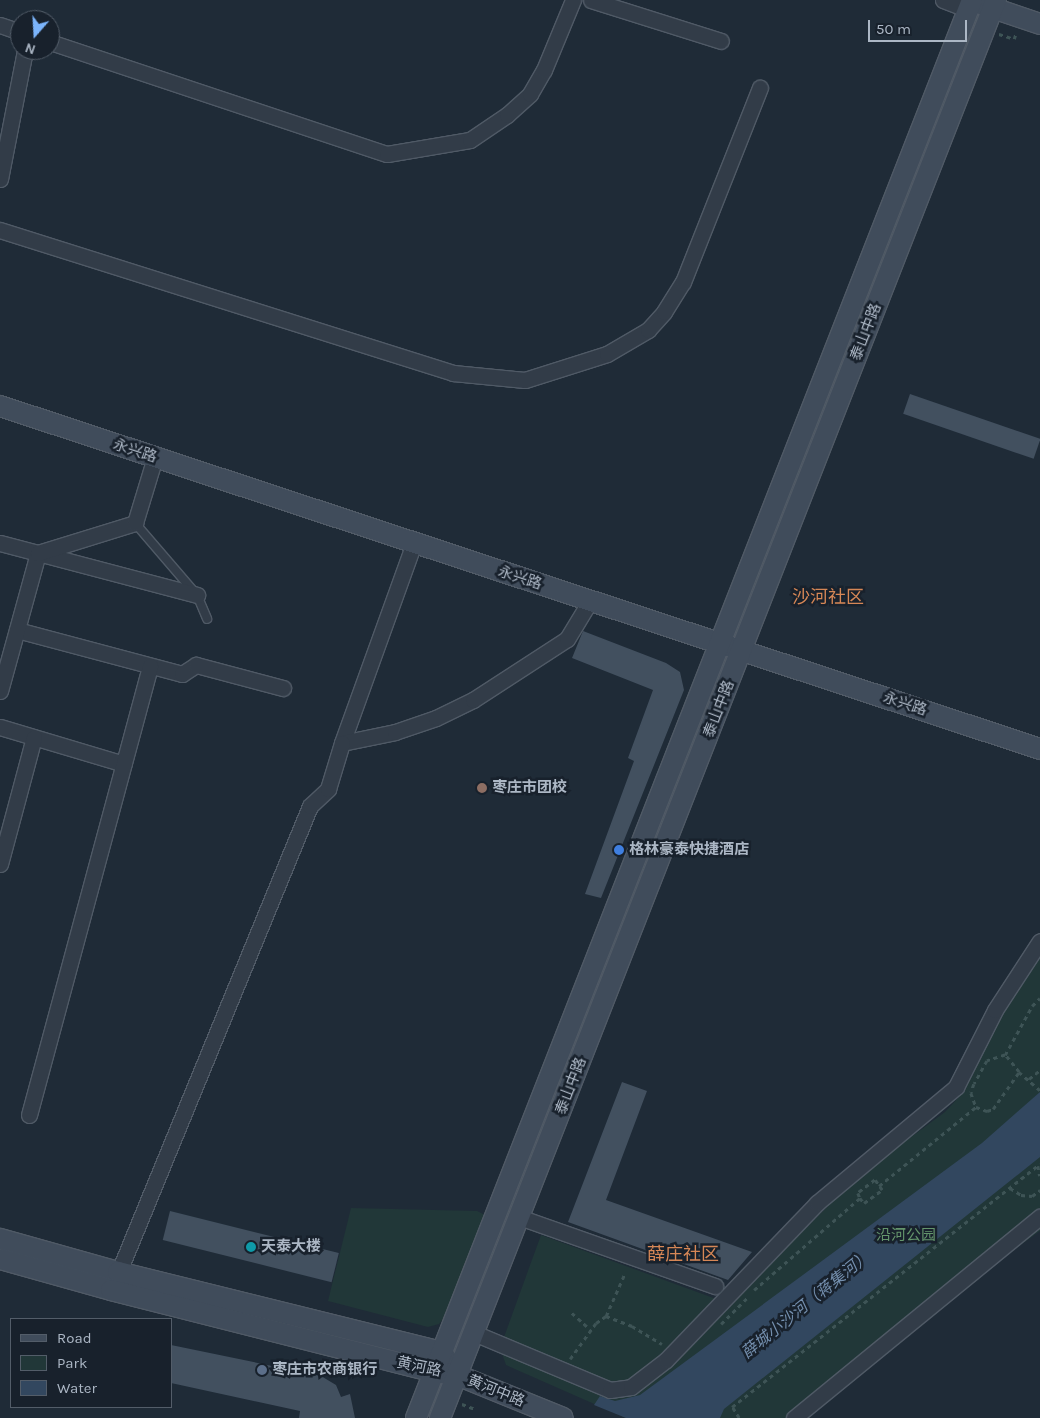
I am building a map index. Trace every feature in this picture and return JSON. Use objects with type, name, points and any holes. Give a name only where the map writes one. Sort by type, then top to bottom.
[{"type":"main road","points":[[971,3],[995,4],[1040,24]]},
{"type":"main road","name":"泰山中路","points":[[416,1418],[971,3]]},
{"type":"main road","name":"泰山中路","points":[[440,1418],[995,4]]},
{"type":"main road","name":"永兴路","points":[[0,406],[1040,749]]},
{"type":"main road","name":"黄河路","points":[[0,1239],[114,1281],[434,1372],[457,1375]]},
{"type":"main road","name":"黄河路","points":[[0,1259],[114,1281],[442,1352],[457,1375]]},
{"type":"main road","name":"黄河中路","points":[[457,1375],[559,1416]]},
{"type":"street","points":[[60,45],[387,154],[470,140],[507,115],[530,94],[544,70],[573,0]]},
{"type":"street","points":[[591,0],[721,40]]},
{"type":"street","points":[[943,0],[971,3]]},
{"type":"street","points":[[0,179],[23,60]]},
{"type":"street","points":[[0,230],[453,373],[525,380],[607,354],[648,330],[664,312],[683,282],[760,88]]},
{"type":"street","points":[[38,553],[135,523],[155,457]]},
{"type":"street","points":[[0,542],[197,595]]},
{"type":"street","points":[[114,1281],[310,806],[328,789],[342,743],[414,542]]},
{"type":"street","points":[[0,691],[38,553]]},
{"type":"street","points":[[342,743],[403,729],[473,700],[567,639],[590,601]]},
{"type":"street","points":[[17,630],[182,674],[196,665],[283,688]]},
{"type":"street","points":[[29,1115],[150,666]]},
{"type":"street","points":[[0,727],[124,764]]},
{"type":"street","points":[[0,864],[34,737]]},
{"type":"street","points":[[474,1334],[610,1390],[631,1387],[673,1354],[817,1204],[956,1087],[995,1010],[1040,941]]},
{"type":"street","points":[[519,1217],[715,1286]]},
{"type":"street","points":[[794,1418],[1040,1217]]},
{"type":"street","points":[[405,1418],[434,1372]]},
{"type":"lane","points":[[135,523],[197,595],[207,619]]},
{"type":"path","points":[[976,1107],[972,1092],[974,1084],[987,1061],[1004,1054],[1032,1006],[1040,998]]},
{"type":"path","points":[[1004,1054],[1019,1072],[1040,1090]]},
{"type":"path","points":[[1029,1079],[1040,1070]]},
{"type":"path","points":[[976,1107],[987,1111],[993,1109],[1019,1072]]},
{"type":"path","points":[[879,1186],[976,1107]]},
{"type":"path","points":[[1039,1165],[1040,1176]]},
{"type":"path","points":[[740,1418],[732,1407],[1039,1165]]},
{"type":"path","points":[[875,1180],[882,1190],[864,1202],[860,1198],[858,1193],[875,1180]]},
{"type":"path","points":[[1010,1188],[1021,1195],[1032,1196],[1040,1191]]},
{"type":"path","points":[[719,1325],[786,1260],[860,1198]]},
{"type":"path","points":[[563,1370],[591,1330],[606,1316],[625,1274]]},
{"type":"path","points":[[572,1313],[591,1330]]},
{"type":"path","points":[[606,1316],[651,1336],[673,1354]]},
{"type":"green space","name":"沿河公园","points":[[1040,950],[1040,1231],[972,1280],[803,1418],[626,1418],[506,1365],[500,1348],[541,1235],[730,1304],[857,1177],[945,1112],[959,1097],[1002,1012]]},
{"type":"green space","points":[[351,1208],[477,1211],[487,1216],[448,1313],[439,1324],[428,1327],[328,1301]]},
{"type":"water","name":"薛城小沙河（蒋集河）","points":[[1040,1092],[1040,1157],[724,1409],[720,1418],[626,1418],[594,1405],[600,1396],[615,1401],[640,1395],[982,1143]]},
{"type":"building","points":[[910,394],[1040,439],[1034,459],[903,414]]},
{"type":"building","points":[[583,631],[666,663],[680,672],[684,690],[601,898],[585,894],[634,761],[628,758],[653,690],[572,658]]},
{"type":"building","points":[[622,1082],[647,1091],[606,1200],[752,1252],[728,1280],[568,1222]]},
{"type":"building","name":"天泰大楼","points":[[170,1211],[339,1253],[332,1282],[163,1240]]},
{"type":"building","points":[[172,1345],[321,1376],[336,1385],[341,1397],[350,1394],[355,1418],[299,1418],[300,1411],[172,1383]]},
{"type":"place","name":"枣庄市团校","points":[[482,788]]},
{"type":"place","name":"格林豪泰快捷酒店","points":[[619,850]]},
{"type":"place","name":"天泰大楼","points":[[251,1247]]},
{"type":"place","name":"枣庄市农商银行","points":[[262,1370]]},
{"type":"district","name":"沙河社区","points":[[828,597]]},
{"type":"district","name":"薛庄社区","points":[[683,1254]]}]
